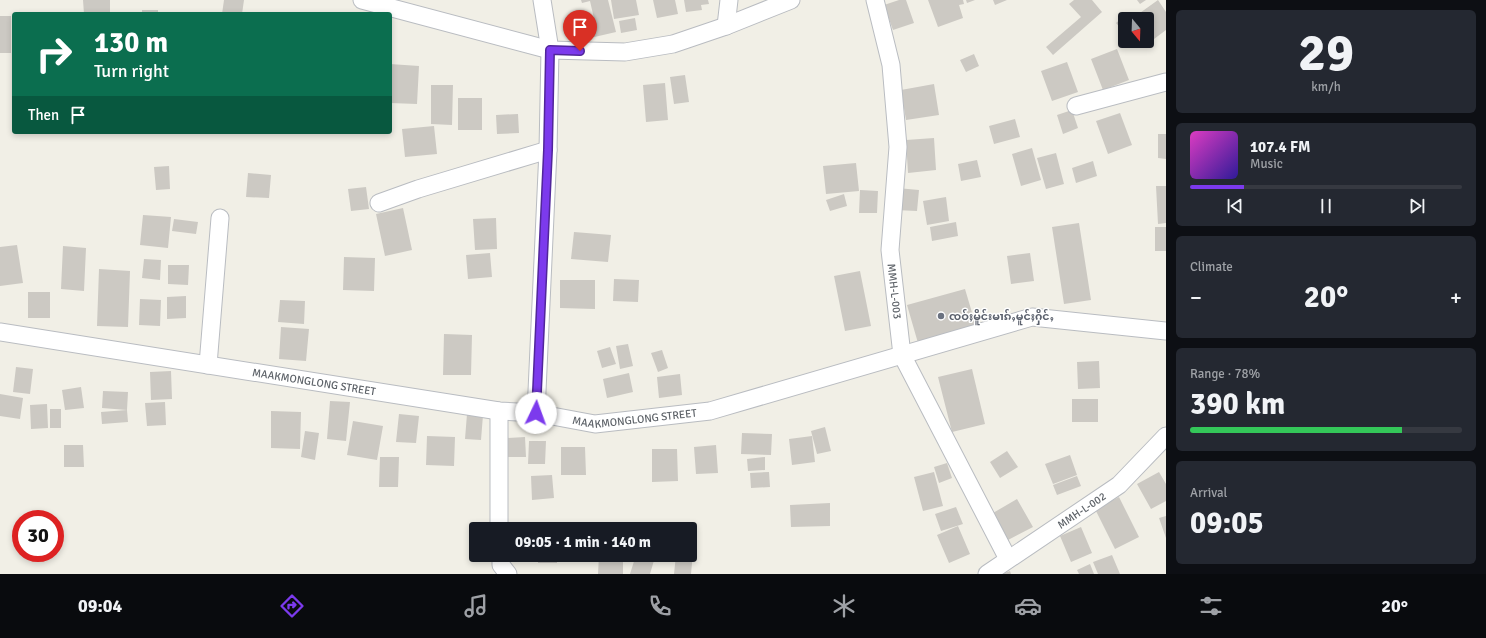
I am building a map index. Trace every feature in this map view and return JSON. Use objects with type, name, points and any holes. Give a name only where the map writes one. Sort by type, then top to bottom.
[{"type":"street","points":[[362,0],[550,50],[625,52],[673,44],[726,26],[791,0]]},
{"type":"street","points":[[536,413],[548,150],[550,50],[542,0]]},
{"type":"street","points":[[726,26],[729,0]]},
{"type":"street","name":"MMH-L-003","points":[[875,0],[891,65],[898,147],[890,250],[902,355],[1008,559]]},
{"type":"street","points":[[1076,106],[1166,82]]},
{"type":"street","points":[[379,203],[418,189],[548,150]]},
{"type":"street","points":[[208,365],[220,218]]},
{"type":"street","name":"MAAKMONGLONG STREET","points":[[0,332],[499,411],[536,413],[595,424],[710,411],[1032,317],[1166,331]]},
{"type":"street","points":[[499,411],[499,522]]},
{"type":"street","name":"MMH-L-002","points":[[987,574],[1119,485],[1166,436]]},
{"type":"street","points":[[501,562],[501,565],[508,574]]},
{"type":"building","points":[[83,0],[110,0],[110,12],[84,12]]},
{"type":"building","points":[[224,0],[244,0],[242,12],[222,12]]},
{"type":"building","points":[[581,0],[608,0],[616,32],[590,38],[587,25],[595,23],[590,1],[582,3]]},
{"type":"building","points":[[611,0],[636,0],[639,15],[614,19]]},
{"type":"building","points":[[653,0],[675,0],[678,14],[657,18]]},
{"type":"building","points":[[684,0],[708,0],[709,4],[701,5],[702,10],[686,12]]},
{"type":"building","points":[[899,0],[906,0],[914,23],[893,30],[884,5]]},
{"type":"building","points":[[928,0],[963,0],[964,4],[959,5],[963,18],[938,27]]},
{"type":"building","points":[[966,0],[975,0],[967,3]]},
{"type":"building","points":[[993,0],[1007,0],[995,5]]},
{"type":"building","points":[[1074,0],[1092,0],[1102,12],[1053,55],[1046,47],[1081,17],[1069,4]]},
{"type":"building","points":[[1137,0],[1146,0],[1140,4]]},
{"type":"building","points":[[1158,0],[1166,12],[1166,30],[1154,39],[1154,12],[1141,12]]},
{"type":"building","points":[[142,10],[158,10],[158,12],[142,12]]},
{"type":"building","points":[[0,16],[11,16],[11,53],[0,53]]},
{"type":"building","points":[[635,18],[637,30],[621,33],[619,21]]},
{"type":"building","points":[[1117,49],[1129,80],[1103,90],[1091,59]]},
{"type":"building","points":[[974,54],[979,66],[966,72],[960,60]]},
{"type":"building","points":[[1067,62],[1078,92],[1052,101],[1041,71]]},
{"type":"building","points":[[392,64],[419,66],[417,104],[392,103]]},
{"type":"building","points":[[685,75],[689,102],[674,104],[670,77]]},
{"type":"building","points":[[665,83],[668,120],[646,122],[643,85]]},
{"type":"building","points":[[934,84],[939,115],[906,120],[901,90]]},
{"type":"building","points":[[431,85],[453,85],[452,125],[431,124]]},
{"type":"building","points":[[458,98],[482,98],[482,130],[458,130]]},
{"type":"building","points":[[1072,110],[1078,128],[1063,134],[1057,115]]},
{"type":"building","points":[[1120,113],[1132,145],[1108,154],[1096,121]]},
{"type":"building","points":[[518,114],[519,133],[497,134],[496,115]]},
{"type":"building","points":[[1015,119],[1020,137],[994,144],[989,126]]},
{"type":"building","points":[[434,126],[437,154],[405,157],[402,129]]},
{"type":"building","points":[[1158,134],[1166,134],[1166,159],[1158,158]]},
{"type":"building","points":[[934,138],[936,170],[908,173],[906,140]]},
{"type":"building","points":[[1032,148],[1041,180],[1021,186],[1012,154]]},
{"type":"building","points":[[1056,153],[1064,184],[1046,189],[1037,158]]},
{"type":"building","points":[[977,160],[981,177],[961,181],[958,164]]},
{"type":"building","points":[[1093,161],[1097,176],[1076,183],[1072,168]]},
{"type":"building","points":[[856,163],[859,191],[826,194],[823,166]]},
{"type":"building","points":[[169,166],[170,189],[156,190],[154,167]]},
{"type":"building","points":[[248,173],[271,175],[269,198],[246,197]]},
{"type":"building","points":[[1156,186],[1166,186],[1166,223],[1158,224]]},
{"type":"building","points":[[366,187],[369,209],[351,211],[348,189]]},
{"type":"building","points":[[897,188],[919,190],[917,211],[895,210]]},
{"type":"building","points":[[860,190],[878,191],[877,213],[859,213]]},
{"type":"building","points":[[844,194],[847,206],[830,211],[826,200]]},
{"type":"building","points":[[946,197],[949,221],[927,225],[923,201]]},
{"type":"building","points":[[403,208],[412,250],[385,256],[376,214]]},
{"type":"building","points":[[143,215],[171,217],[168,248],[140,245]]},
{"type":"building","points":[[496,218],[497,249],[475,250],[473,219]]},
{"type":"building","points":[[174,219],[198,222],[196,234],[172,231]]},
{"type":"building","points":[[956,222],[958,236],[932,241],[930,227]]},
{"type":"building","points":[[1079,223],[1091,300],[1064,304],[1052,227]]},
{"type":"building","points":[[1155,227],[1166,227],[1166,251],[1155,251]]},
{"type":"building","points":[[574,232],[611,235],[608,262],[571,259]]},
{"type":"building","points":[[17,245],[23,283],[0,286],[0,247]]},
{"type":"building","points":[[63,246],[86,248],[84,291],[61,289]]},
{"type":"building","points":[[490,253],[492,277],[468,279],[466,255]]},
{"type":"building","points":[[1030,253],[1034,281],[1011,284],[1007,256]]},
{"type":"building","points":[[344,257],[375,258],[374,291],[343,290]]},
{"type":"building","points":[[144,259],[161,260],[160,280],[142,278]]},
{"type":"building","points":[[168,265],[189,265],[188,285],[168,284]]},
{"type":"building","points":[[99,269],[130,271],[128,327],[97,326]]},
{"type":"building","points":[[860,271],[871,326],[845,331],[834,276]]},
{"type":"building","points":[[614,279],[639,280],[638,302],[613,301]]},
{"type":"building","points":[[560,280],[595,280],[595,309],[560,308]]},
{"type":"building","name":"ၸဝ်ႈမိူင်းမၢၵ်ႇမူင်ႈႁိင်ႇ","points":[[965,289],[976,326],[918,343],[907,305]]},
{"type":"building","points":[[28,292],[50,292],[50,318],[28,318]]},
{"type":"building","points":[[186,296],[186,318],[167,319],[167,297]]},
{"type":"building","points":[[140,299],[161,300],[160,326],[139,325]]},
{"type":"building","points":[[280,300],[305,301],[304,324],[278,322]]},
{"type":"building","points":[[281,327],[309,329],[306,361],[279,359]]},
{"type":"building","points":[[444,334],[472,335],[471,375],[443,375]]},
{"type":"building","points":[[628,344],[633,366],[620,369],[616,346]]},
{"type":"building","points":[[610,347],[616,364],[602,368],[597,351]]},
{"type":"building","points":[[662,350],[668,368],[658,372],[651,353]]},
{"type":"building","points":[[1099,361],[1100,388],[1078,389],[1077,362]]},
{"type":"building","points":[[16,367],[33,369],[30,394],[13,392]]},
{"type":"building","points":[[972,369],[985,424],[952,432],[938,377]]},
{"type":"building","points":[[171,371],[172,399],[151,400],[150,372]]},
{"type":"building","points":[[629,373],[633,392],[607,398],[603,379]]},
{"type":"building","points":[[680,374],[682,395],[659,398],[657,377]]},
{"type":"building","points":[[81,387],[84,408],[65,410],[62,390]]},
{"type":"building","points":[[103,391],[128,392],[127,410],[102,408]]},
{"type":"building","points":[[0,394],[23,398],[20,419],[0,416]]},
{"type":"building","points":[[1072,399],[1098,399],[1098,422],[1072,422]]},
{"type":"building","points":[[330,401],[350,402],[346,441],[327,439]]},
{"type":"building","points":[[165,402],[166,425],[147,426],[145,403]]},
{"type":"building","points":[[47,404],[48,428],[31,429],[30,405]]},
{"type":"building","points":[[50,409],[61,409],[61,428],[50,428]]},
{"type":"building","points":[[127,410],[128,422],[102,424],[101,412]]},
{"type":"building","points":[[271,411],[301,412],[300,449],[271,448]]},
{"type":"building","points":[[399,414],[419,416],[416,443],[396,442]]},
{"type":"building","points":[[467,414],[483,415],[481,440],[465,439]]},
{"type":"building","points":[[353,421],[383,426],[377,460],[347,455]]},
{"type":"building","points":[[825,427],[831,451],[817,454],[811,431]]},
{"type":"building","points":[[305,431],[319,433],[315,460],[301,457]]},
{"type":"building","points":[[742,433],[772,434],[771,455],[741,454]]},
{"type":"building","points":[[427,436],[455,437],[454,466],[426,465]]},
{"type":"building","points":[[812,436],[815,462],[792,465],[789,439]]},
{"type":"building","points":[[525,437],[526,457],[507,457],[506,438]]},
{"type":"building","points":[[529,441],[546,441],[545,464],[528,464]]},
{"type":"building","points":[[64,445],[83,445],[84,467],[64,467]]},
{"type":"building","points":[[716,445],[718,473],[696,474],[694,447]]},
{"type":"building","points":[[561,447],[585,447],[586,475],[561,475]]},
{"type":"building","points":[[652,449],[677,449],[678,481],[652,482]]},
{"type":"building","points":[[1007,451],[1018,467],[1000,478],[990,462]]},
{"type":"building","points":[[1070,455],[1077,475],[1053,484],[1045,464]]},
{"type":"building","points":[[380,457],[399,457],[398,487],[379,487]]},
{"type":"building","points":[[765,457],[765,470],[748,471],[747,459]]},
{"type":"building","points":[[947,463],[952,478],[939,483],[934,467]]},
{"type":"building","points":[[769,472],[770,487],[751,488],[750,473]]},
{"type":"building","points":[[934,472],[943,506],[923,511],[914,477]]},
{"type":"building","points":[[1159,472],[1166,484],[1166,501],[1151,509],[1137,484]]},
{"type":"building","points":[[552,475],[554,498],[532,500],[531,476]]},
{"type":"building","points":[[1077,476],[1081,486],[1057,495],[1053,485]]},
{"type":"building","points":[[1119,497],[1139,537],[1115,549],[1095,509]]},
{"type":"building","points":[[1017,499],[1033,527],[1008,540],[993,513]]},
{"type":"building","points":[[830,503],[830,526],[791,527],[790,505]]},
{"type":"building","points":[[956,507],[963,524],[941,531],[935,514]]},
{"type":"building","points":[[1166,516],[1166,538],[1159,518]]},
{"type":"building","points":[[958,526],[970,554],[949,563],[937,535]]},
{"type":"building","points":[[1081,527],[1092,553],[1071,562],[1060,536]]},
{"type":"building","points":[[1112,555],[1120,574],[1098,574],[1093,562]]},
{"type":"building","points":[[538,562],[557,562],[557,563]]},
{"type":"building","points":[[599,562],[623,562],[623,574],[598,574]]},
{"type":"building","points":[[634,562],[654,562],[650,574],[630,574]]},
{"type":"building","points":[[675,562],[692,562],[691,574],[674,574]]},
{"type":"building","points":[[1090,564],[1094,574],[1079,574],[1077,570]]},
{"type":"building","points":[[1010,571],[1011,574],[1002,574]]},
{"type":"place","name":"ၸဝ်ႈမိူင်းမၢၵ်ႇမူင်ႈႁိင်ႇ","points":[[941,316]]},
{"type":"route","points":[[536,413],[548,150],[550,50],[580,51]]}]
